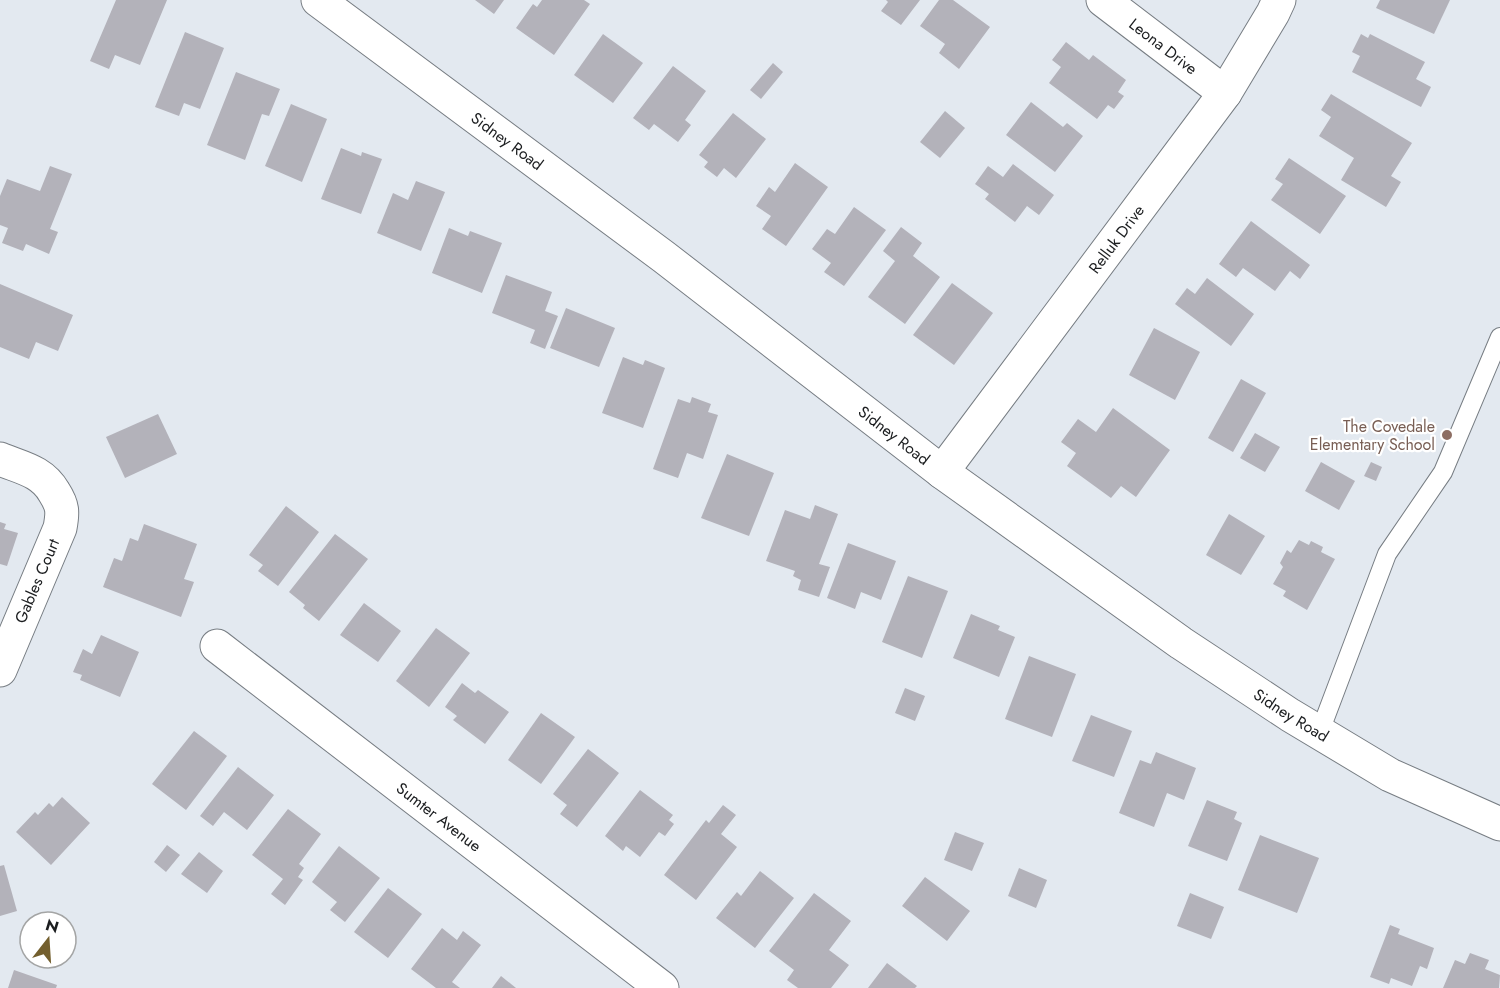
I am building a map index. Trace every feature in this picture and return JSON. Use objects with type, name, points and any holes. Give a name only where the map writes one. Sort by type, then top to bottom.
[{"type":"street","name":"Sidney Road","points":[[318,0],[664,257],[942,472],[1181,643],[1319,734],[1390,775],[1500,824]]},
{"type":"street","name":"Leona Drive","points":[[1103,0],[1226,93]]},
{"type":"street","name":"Relluk Drive","points":[[942,472],[1226,93],[1279,0]]},
{"type":"street","name":"Gables Court","points":[[0,459],[42,476],[55,492],[61,503],[63,514],[60,528],[0,670]]},
{"type":"street","name":"Sumter Avenue","points":[[217,646],[662,988]]},
{"type":"lane","points":[[1319,734],[1387,554],[1443,472],[1500,337]]},
{"type":"building","points":[[116,0],[167,0],[140,65],[115,55],[109,69],[90,61]]},
{"type":"building","points":[[475,0],[504,0],[494,14]]},
{"type":"building","points":[[542,0],[584,0],[590,4],[554,55],[516,28],[533,4],[537,7]]},
{"type":"building","points":[[886,0],[920,0],[901,25],[881,11],[888,2]]},
{"type":"building","points":[[939,0],[953,0],[990,27],[959,69],[939,53],[945,44],[920,26]]},
{"type":"building","points":[[1380,0],[1450,0],[1434,34],[1376,8]]},
{"type":"building","points":[[185,32],[224,48],[200,109],[184,103],[179,116],[155,107]]},
{"type":"building","points":[[603,34],[643,63],[613,103],[574,75]]},
{"type":"building","points":[[1361,34],[1368,38],[1370,34],[1425,62],[1416,79],[1431,87],[1421,107],[1352,72],[1360,56],[1352,52]]},
{"type":"building","points":[[1066,42],[1089,60],[1093,55],[1126,80],[1118,92],[1124,96],[1114,109],[1108,105],[1097,119],[1049,83],[1061,67],[1052,60]]},
{"type":"building","points":[[773,63],[783,72],[761,99],[750,90]]},
{"type":"building","points":[[673,66],[706,91],[685,120],[691,125],[678,142],[654,124],[649,130],[633,118]]},
{"type":"building","points":[[236,72],[280,89],[269,116],[262,114],[245,160],[207,145]]},
{"type":"building","points":[[1331,94],[1412,143],[1391,176],[1401,182],[1386,207],[1341,180],[1354,158],[1319,136],[1331,117],[1321,110]]},
{"type":"building","points":[[1031,102],[1063,127],[1067,123],[1083,136],[1055,172],[1006,135]]},
{"type":"building","points":[[291,104],[327,119],[302,182],[265,166]]},
{"type":"building","points":[[945,111],[965,128],[940,158],[920,142]]},
{"type":"building","points":[[733,113],[766,139],[736,178],[724,168],[717,177],[704,167],[708,162],[699,155]]},
{"type":"building","points":[[341,148],[361,156],[362,152],[382,159],[361,214],[321,199]]},
{"type":"building","points":[[1289,158],[1346,196],[1320,234],[1271,200],[1283,184],[1275,179]]},
{"type":"building","points":[[795,163],[828,187],[786,246],[762,229],[771,216],[756,206],[769,187],[775,192]]},
{"type":"building","points":[[1013,164],[1054,195],[1039,215],[1027,206],[1015,222],[985,199],[989,194],[975,184],[988,166],[1003,177]]},
{"type":"building","points":[[50,166],[72,174],[50,229],[58,232],[49,254],[26,244],[23,251],[2,243],[8,228],[0,225],[0,196],[7,179],[40,191]]},
{"type":"building","points":[[416,181],[445,192],[421,251],[377,233],[393,193],[408,200]]},
{"type":"building","points":[[854,207],[886,230],[844,286],[824,272],[831,263],[812,249],[827,229],[835,234]]},
{"type":"building","points":[[1251,221],[1310,265],[1300,279],[1290,271],[1275,291],[1243,268],[1236,277],[1219,264]]},
{"type":"building","points":[[901,227],[922,243],[913,256],[940,277],[905,324],[868,297],[895,261],[883,251]]},
{"type":"building","points":[[449,228],[468,236],[470,231],[502,243],[482,293],[432,273]]},
{"type":"building","points":[[506,275],[552,292],[545,311],[558,316],[545,349],[530,343],[535,330],[492,313]]},
{"type":"building","points":[[1207,278],[1254,314],[1231,346],[1175,304],[1187,288],[1195,294]]},
{"type":"building","points":[[952,283],[993,313],[954,365],[913,335]]},
{"type":"building","points":[[0,284],[73,315],[58,351],[36,342],[29,359],[0,347]]},
{"type":"building","points":[[566,308],[615,328],[599,367],[550,348]]},
{"type":"building","points":[[1154,328],[1200,352],[1175,400],[1129,375]]},
{"type":"building","points":[[623,357],[643,365],[645,360],[665,368],[643,428],[602,413]]},
{"type":"building","points":[[1241,379],[1266,393],[1233,452],[1208,438]]},
{"type":"building","points":[[692,397],[711,404],[708,412],[718,415],[703,459],[687,453],[678,478],[653,469],[678,399],[690,403]]},
{"type":"building","points":[[1113,408],[1170,450],[1136,497],[1121,486],[1111,498],[1067,466],[1076,453],[1061,442],[1078,419],[1096,432]]},
{"type":"building","points":[[158,414],[177,454],[125,478],[106,437]]},
{"type":"building","points":[[1255,433],[1280,447],[1265,472],[1240,458]]},
{"type":"building","points":[[727,454],[774,473],[749,536],[701,518]]},
{"type":"building","points":[[1321,462],[1355,481],[1339,510],[1305,491]]},
{"type":"building","points":[[1371,462],[1382,467],[1376,481],[1364,476]]},
{"type":"building","points":[[815,505],[838,514],[819,564],[830,567],[819,597],[798,590],[801,580],[793,576],[795,571],[766,561],[785,510],[810,519]]},
{"type":"building","points":[[286,506],[319,532],[278,586],[258,571],[263,565],[249,555]]},
{"type":"building","points":[[1229,514],[1265,536],[1241,575],[1206,555]]},
{"type":"building","points":[[0,522],[6,524],[4,529],[18,533],[7,566],[0,564]]},
{"type":"building","points":[[144,524],[197,544],[184,579],[194,582],[181,617],[103,587],[114,558],[122,561],[130,538],[138,541]]},
{"type":"building","points":[[335,534],[368,559],[319,621],[289,592]]},
{"type":"building","points":[[1299,540],[1309,545],[1311,541],[1323,547],[1321,552],[1335,559],[1307,610],[1283,596],[1286,591],[1273,584],[1283,567],[1280,563],[1287,550],[1291,553]]},
{"type":"building","points":[[848,543],[896,561],[881,600],[861,592],[855,609],[827,598]]},
{"type":"building","points":[[908,576],[948,591],[922,658],[882,642]]},
{"type":"building","points":[[364,603],[401,631],[378,662],[340,635]]},
{"type":"building","points":[[971,614],[1000,626],[998,630],[1015,637],[999,677],[953,658]]},
{"type":"building","points":[[436,628],[470,653],[429,707],[396,681]]},
{"type":"building","points":[[101,635],[139,652],[120,697],[80,680],[82,675],[73,672],[83,649],[92,654]]},
{"type":"building","points":[[1029,656],[1076,674],[1052,737],[1005,719]]},
{"type":"building","points":[[462,683],[475,693],[478,690],[509,712],[485,744],[453,720],[457,716],[445,707]]},
{"type":"building","points":[[905,688],[925,696],[915,721],[895,713]]},
{"type":"building","points":[[541,713],[575,737],[541,784],[508,760]]},
{"type":"building","points":[[1091,715],[1132,731],[1114,777],[1072,761]]},
{"type":"building","points":[[194,731],[227,756],[186,810],[152,784]]},
{"type":"building","points":[[588,749],[619,773],[577,827],[560,814],[567,805],[553,794]]},
{"type":"building","points":[[1156,752],[1196,768],[1184,800],[1167,793],[1154,827],[1119,813],[1140,760],[1151,764]]},
{"type":"building","points":[[238,767],[274,795],[247,830],[224,812],[213,826],[200,816]]},
{"type":"building","points":[[640,790],[673,815],[669,820],[674,824],[665,836],[659,832],[640,857],[626,846],[623,851],[605,836]]},
{"type":"building","points":[[62,797],[90,823],[51,865],[16,832],[35,812],[38,815],[49,803],[53,807]]},
{"type":"building","points":[[1207,800],[1237,812],[1234,819],[1242,823],[1227,861],[1188,846]]},
{"type":"building","points":[[723,805],[736,815],[721,834],[737,847],[696,900],[664,875],[706,820],[709,823]]},
{"type":"building","points":[[288,809],[321,834],[299,864],[304,868],[298,877],[303,880],[285,905],[271,894],[283,879],[252,855]]},
{"type":"building","points":[[955,832],[984,843],[972,871],[944,860]]},
{"type":"building","points":[[1260,835],[1319,858],[1297,913],[1238,890]]},
{"type":"building","points":[[167,845],[180,855],[166,872],[154,862]]},
{"type":"building","points":[[339,846],[380,878],[345,922],[330,910],[337,902],[312,882]]},
{"type":"building","points":[[199,852],[223,871],[207,893],[181,874]]},
{"type":"building","points":[[4,865],[17,911],[0,916],[0,866]]},
{"type":"building","points":[[1019,868],[1047,880],[1036,908],[1008,896]]},
{"type":"building","points":[[760,871],[794,898],[755,948],[716,918],[737,892],[741,896]]},
{"type":"building","points":[[925,877],[970,911],[947,941],[902,906]]},
{"type":"building","points":[[388,888],[422,914],[388,958],[354,932]]},
{"type":"building","points":[[814,893],[851,921],[829,950],[849,965],[831,988],[798,988],[787,980],[794,970],[769,951]]},
{"type":"building","points":[[1190,893],[1224,907],[1211,939],[1177,926]]},
{"type":"building","points":[[1390,925],[1400,929],[1398,934],[1434,948],[1427,969],[1420,966],[1412,986],[1391,978],[1389,984],[1370,977]]},
{"type":"building","points":[[442,928],[457,940],[463,931],[481,945],[452,982],[460,988],[436,988],[411,969]]},
{"type":"building","points":[[1470,953],[1489,960],[1485,969],[1500,975],[1499,988],[1443,988],[1455,960],[1465,964]]},
{"type":"building","points":[[887,963],[917,986],[915,988],[868,988]]},
{"type":"building","points":[[14,970],[57,985],[56,988],[8,988]]},
{"type":"building","points":[[501,976],[516,988],[492,988]]},
{"type":"place","name":"The Covedale Elementary School","points":[[1447,435]]}]
